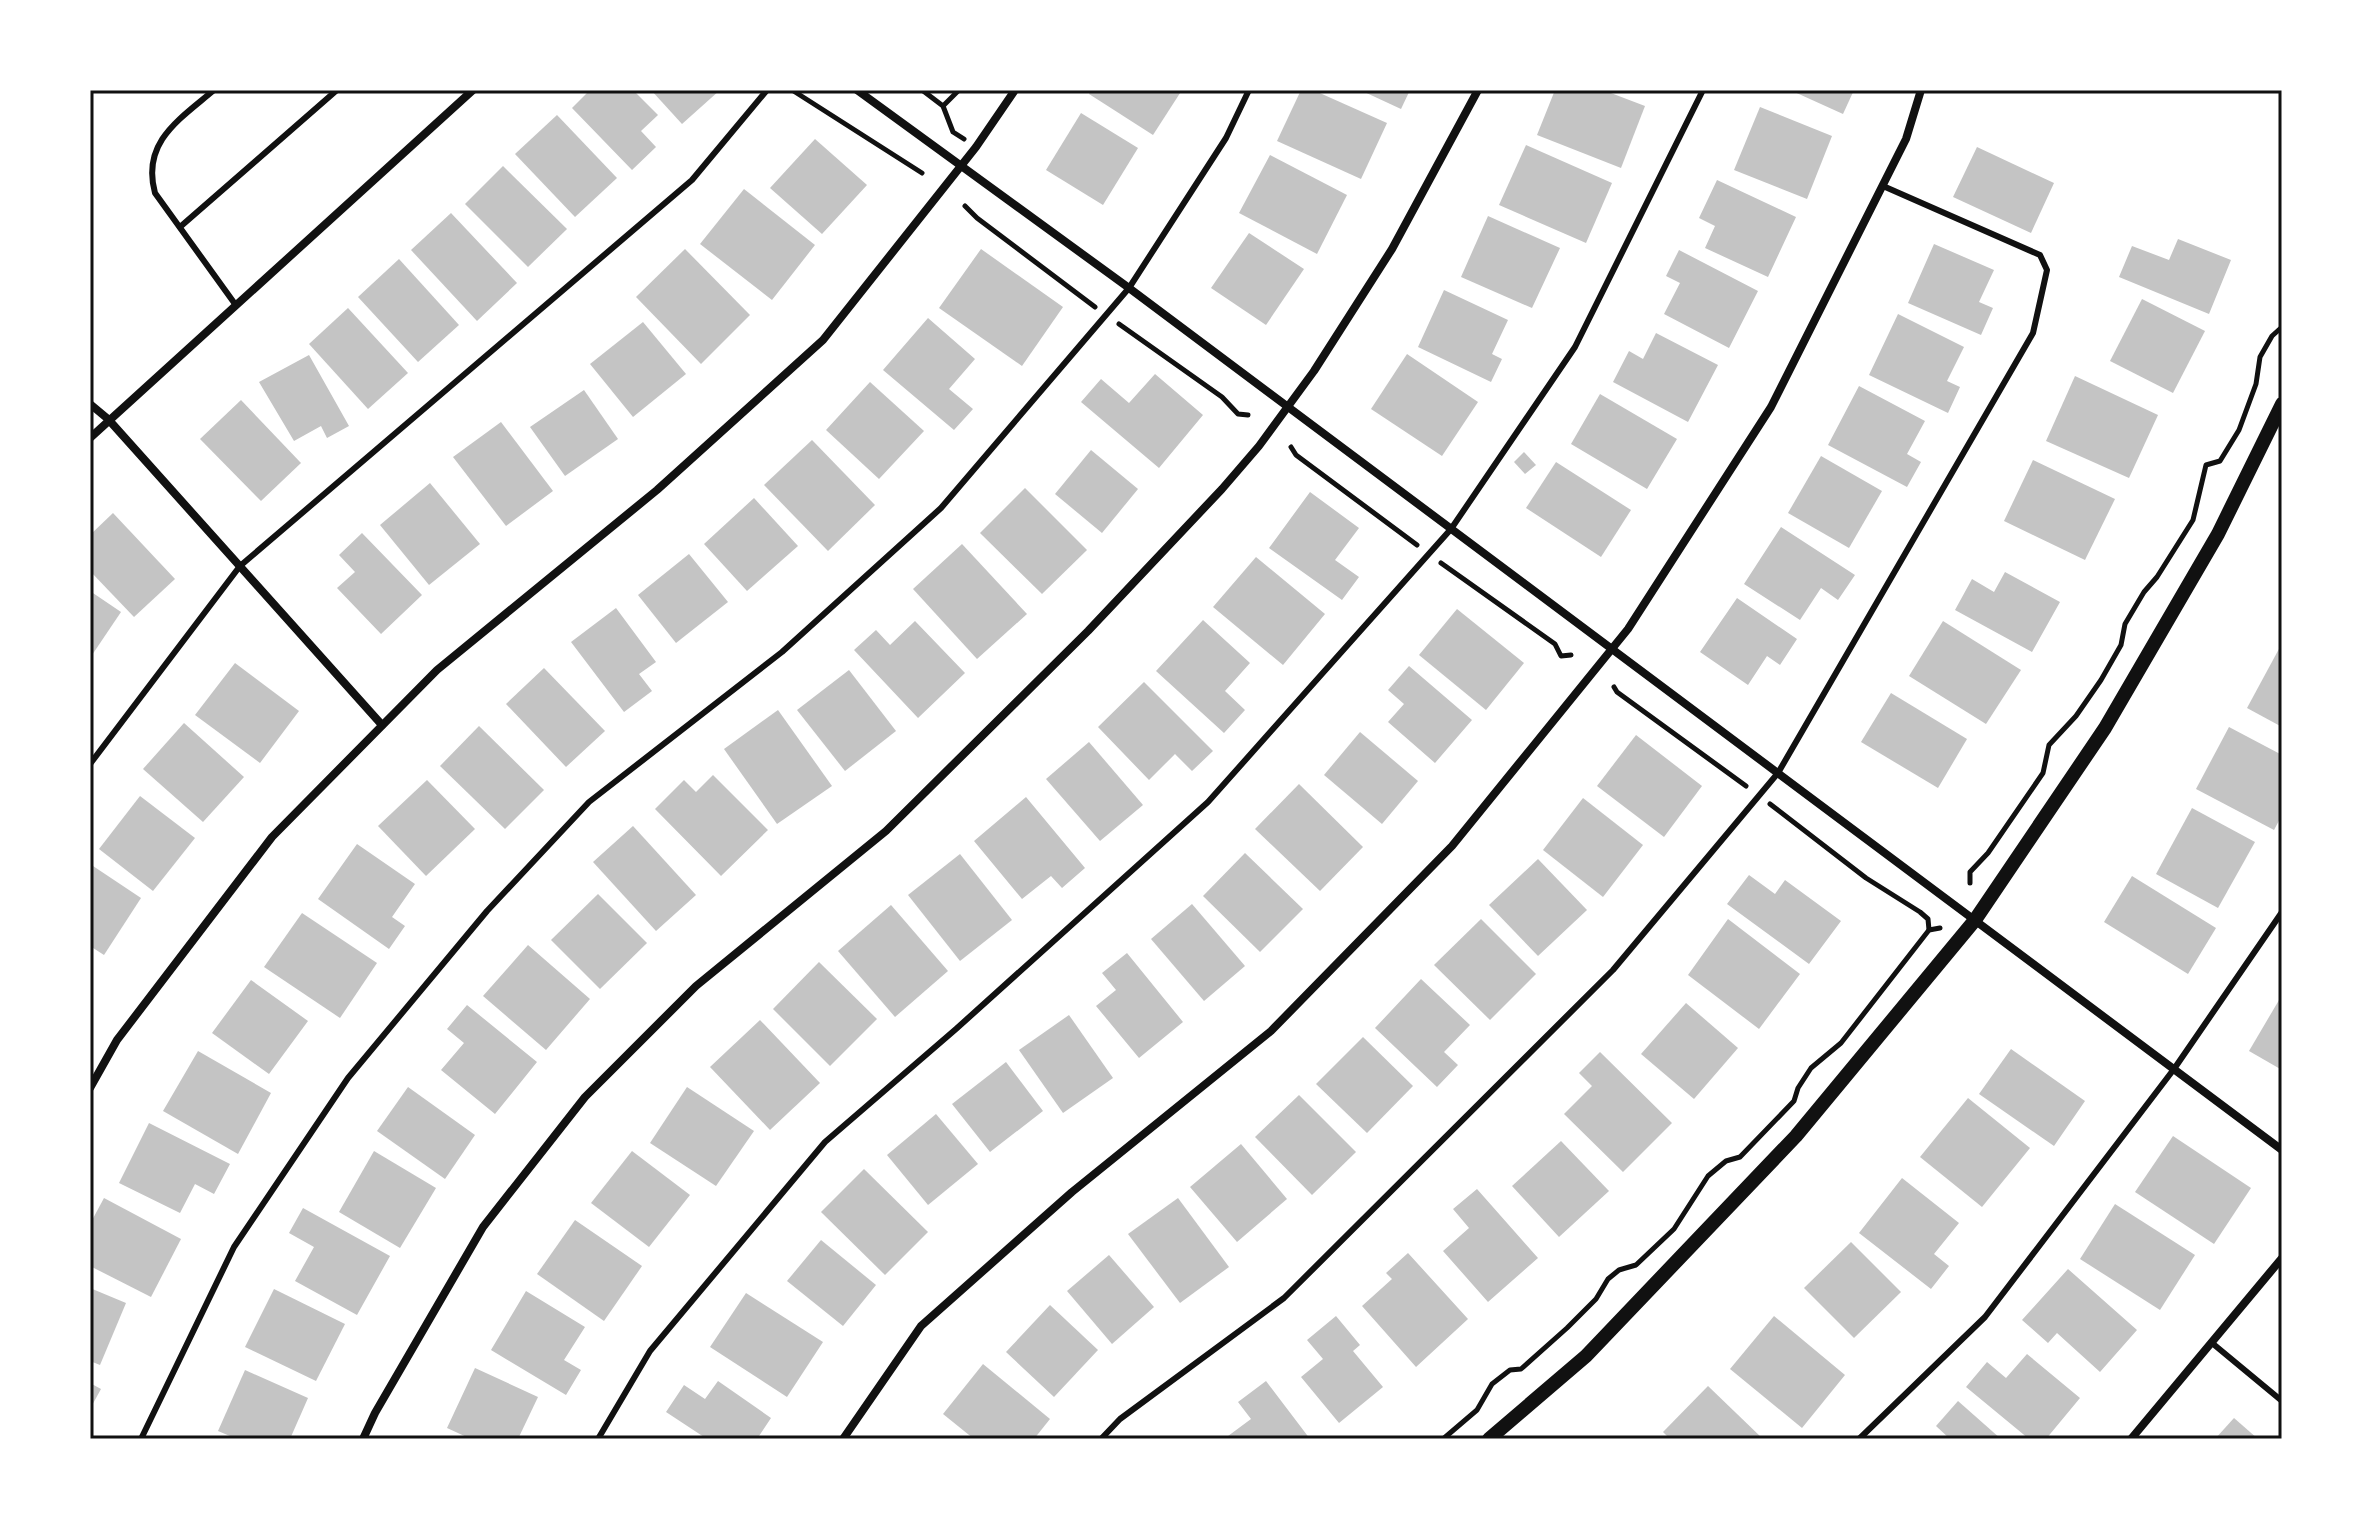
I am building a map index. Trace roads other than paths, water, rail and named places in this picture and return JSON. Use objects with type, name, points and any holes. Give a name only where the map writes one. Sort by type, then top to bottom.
[{"type":"street","points":[[90,438],[473,90]]},
{"type":"street","points":[[857,90],[1129,288],[2282,1150]]},
{"type":"street","points":[[90,1088],[117,1040],[272,837],[437,670],[657,490],[823,340],[976,147],[1015,90]]},
{"type":"street","points":[[363,1439],[483,1227],[585,1097],[696,986],[886,831],[1088,631],[1250,457],[1288,407],[1392,249],[1478,90]]},
{"type":"street","points":[[843,1439],[921,1326],[1072,1192],[1271,1031],[1452,846],[1638,617],[1771,407],[1906,139],[1921,90]]},
{"type":"street","points":[[90,404],[108,419],[382,725]]},
{"type":"street","points":[[1489,1439],[1586,1356],[1796,1136],[1975,920],[2105,728],[2218,534],[2282,404]]},
{"type":"street","points":[[2131,1439],[2282,1258]]},
{"type":"lane","points":[[214,90],[164,133],[153,159],[150,176],[155,193],[235,304]]},
{"type":"lane","points":[[180,227],[337,90]]},
{"type":"lane","points":[[90,764],[240,566],[692,180],[767,90]]},
{"type":"lane","points":[[141,1439],[234,1247],[348,1078],[487,911],[589,802],[782,652],[941,508],[1129,288],[1226,138],[1249,90]]},
{"type":"lane","points":[[598,1439],[650,1351],[825,1142],[956,1029],[1208,802],[1451,529],[1575,347],[1703,90]]},
{"type":"lane","points":[[1101,1439],[1120,1419],[1284,1298],[1613,970],[1778,773],[2033,333],[2047,270],[2040,255],[1883,186]]},
{"type":"lane","points":[[1859,1439],[1985,1317],[2174,1069],[2282,912]]},
{"type":"lane","points":[[2212,1343],[2282,1401]]}]
